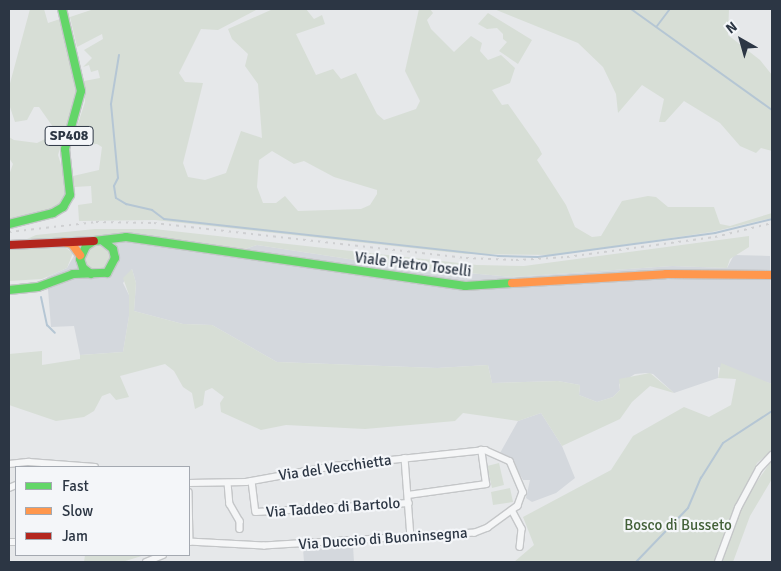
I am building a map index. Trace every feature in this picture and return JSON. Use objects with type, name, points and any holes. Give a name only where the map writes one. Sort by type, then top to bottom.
[{"type":"main road","name":"SP408","points":[[9,224],[53,213],[63,207],[70,195],[65,149],[81,91],[62,9]]},
{"type":"main road","name":"Viale Pietro Toselli","points":[[9,245],[103,241],[126,238],[142,239],[465,286],[666,274],[772,275]]},
{"type":"main road","points":[[9,290],[41,286],[73,274],[101,275],[110,271],[115,255],[125,243],[142,239]]},
{"type":"main road","points":[[9,285],[49,280],[68,271],[80,257],[86,246],[94,241]]},
{"type":"main road","points":[[103,241],[115,255]]},
{"type":"main road","points":[[54,242],[70,243],[80,257],[83,268],[91,274]]},
{"type":"street","name":"Via del Vecchietta","points":[[190,483],[228,484],[334,466],[481,450]]},
{"type":"street","name":"Via Taddeo di Bartolo","points":[[408,495],[486,484],[481,450]]},
{"type":"street","name":"Via Duccio di Buoninsegna","points":[[190,542],[264,546],[480,532],[519,504],[524,492],[513,465],[498,454],[481,450]]},
{"type":"street","points":[[718,562],[738,508],[758,469],[772,455]]},
{"type":"street","points":[[405,458],[411,537]]},
{"type":"street","points":[[9,464],[29,462],[78,466]]},
{"type":"street","name":"Via Taddeo di Bartolo","points":[[252,481],[256,512],[409,503]]},
{"type":"street","points":[[228,484],[230,504],[240,521],[240,529]]},
{"type":"street","points":[[512,510],[523,532],[520,546]]},
{"type":"street","points":[[146,562],[161,556]]},
{"type":"shaded area","points":[[133,235],[245,249],[257,245],[401,267],[512,277],[672,266],[727,268],[734,255],[770,256],[772,384],[718,367],[718,378],[674,393],[653,374],[635,374],[619,384],[620,390],[613,397],[597,402],[579,395],[580,385],[558,381],[492,383],[488,365],[437,368],[277,362],[212,325],[183,324],[134,311],[136,283],[132,269],[123,283],[129,295],[129,316],[123,352],[80,355],[74,326],[51,327],[47,277],[67,268],[82,242],[92,236]]},
{"type":"shaded area","points":[[541,413],[562,446],[575,478],[556,493],[532,502],[526,498],[530,480],[523,480],[511,458],[500,453],[518,421]]},
{"type":"shaded area","points":[[353,546],[354,562],[304,562],[303,549]]},
{"type":"green space","points":[[30,9],[44,9],[48,23],[60,19],[77,91],[58,155],[66,181],[64,199],[52,210],[9,220],[9,175],[13,164],[9,158],[9,137],[14,140],[37,143],[49,137],[53,127],[39,107],[34,107],[27,120],[15,122],[9,104],[9,87]]},
{"type":"green space","points":[[94,9],[258,9],[218,30],[201,29],[179,73],[185,82],[203,83],[183,163],[188,177],[205,180],[226,173],[241,131],[262,138],[258,84],[245,66],[248,54],[232,39],[228,29],[273,9],[306,9],[314,19],[322,15],[325,24],[296,34],[316,75],[333,69],[341,79],[356,73],[377,114],[384,120],[416,109],[420,101],[405,71],[419,9],[430,9],[433,13],[427,20],[431,29],[454,52],[471,36],[482,43],[480,51],[488,60],[501,55],[515,68],[510,83],[492,90],[502,105],[508,104],[539,148],[542,154],[537,160],[566,205],[575,227],[592,237],[601,236],[622,201],[648,196],[656,197],[668,207],[714,207],[720,224],[730,226],[772,213],[772,218],[712,232],[554,255],[466,254],[155,220],[79,221],[78,205],[92,203],[91,186],[74,187],[73,176],[99,170],[102,147],[97,144],[71,145],[85,102],[84,81],[100,78],[98,70],[91,72],[89,65],[83,67],[92,58],[84,50],[103,39],[102,34],[77,47],[70,17]],"holes":[[[272,151],[294,164],[304,161],[334,177],[377,190],[377,194],[370,205],[361,209],[298,211],[285,196],[276,203],[263,203],[257,187],[259,160]]]},
{"type":"green space","points":[[494,9],[729,9],[728,35],[760,60],[772,75],[772,151],[761,148],[756,153],[740,146],[720,123],[684,101],[665,122],[659,122],[664,99],[642,85],[618,113],[616,94],[603,67],[578,43]]},
{"type":"green space","points":[[488,13],[532,40],[518,64],[499,51],[507,42],[503,39],[503,34],[497,28],[487,29],[478,24]]},
{"type":"green space","points":[[95,229],[154,229],[477,265],[524,266],[749,236],[749,247],[730,259],[727,268],[672,266],[512,277],[401,267],[257,245],[245,249],[133,235],[27,239],[36,235]]},
{"type":"green space","points":[[98,244],[108,248],[112,258],[108,268],[98,272],[88,268],[84,258],[88,248]]},
{"type":"green space","points":[[63,246],[73,253],[67,268],[42,279],[9,281],[10,250]]},
{"type":"green space","points":[[132,269],[136,283],[134,311],[183,324],[212,325],[277,362],[437,368],[488,365],[492,383],[558,381],[580,385],[579,395],[597,402],[613,397],[620,390],[619,379],[650,373],[674,393],[650,386],[632,402],[620,419],[562,446],[541,413],[518,421],[463,413],[455,421],[365,429],[286,425],[261,430],[221,412],[220,403],[224,397],[212,388],[205,391],[203,405],[195,409],[192,393],[183,387],[174,371],[165,364],[120,376],[129,397],[116,400],[110,393],[102,396],[94,411],[84,417],[56,421],[9,405],[9,354],[42,351],[42,365],[80,359],[80,355],[123,352],[129,316],[129,295],[123,278]]},
{"type":"green space","name":"Bosco di Busseto","points":[[721,363],[772,384],[772,450],[757,463],[747,485],[754,486],[772,460],[772,479],[750,516],[733,562],[514,562],[534,545],[523,517],[611,470],[633,436],[684,407],[709,417],[731,405],[736,379],[718,378]]},
{"type":"green space","points":[[499,463],[504,485],[492,488],[487,466]]},
{"type":"green space","points":[[510,488],[513,502],[493,505],[491,492]]},
{"type":"green space","points":[[85,556],[142,556],[122,562],[84,562]]},
{"type":"waterway","points":[[631,9],[772,110]]},
{"type":"waterway","points":[[657,26],[670,9]]},
{"type":"waterway","points":[[119,55],[111,104],[118,178],[114,186],[116,198],[126,204],[152,210],[164,219],[498,256],[538,257],[715,233],[772,219]]},
{"type":"waterway","points":[[41,297],[47,325],[55,333]]},
{"type":"waterway","points":[[636,562],[688,508],[701,478],[723,443],[772,411]]},
{"type":"railway","points":[[9,232],[96,222],[154,223],[466,258],[516,260],[567,257],[715,237],[772,223]]},
{"type":"traffic: fast","points":[[9,224],[53,213],[63,207],[70,195],[65,149],[81,91],[62,9]]},
{"type":"traffic: fast","points":[[91,274],[83,268],[80,259],[86,246],[94,241],[126,237],[465,286],[512,283]]},
{"type":"traffic: fast","points":[[9,290],[38,287],[73,274],[107,273],[115,258],[113,249],[103,241]]},
{"type":"traffic: slow","points":[[64,242],[72,244],[80,255]]},
{"type":"traffic: slow","points":[[512,283],[666,274],[772,275]]},
{"type":"traffic: jam","points":[[9,245],[94,241]]}]
